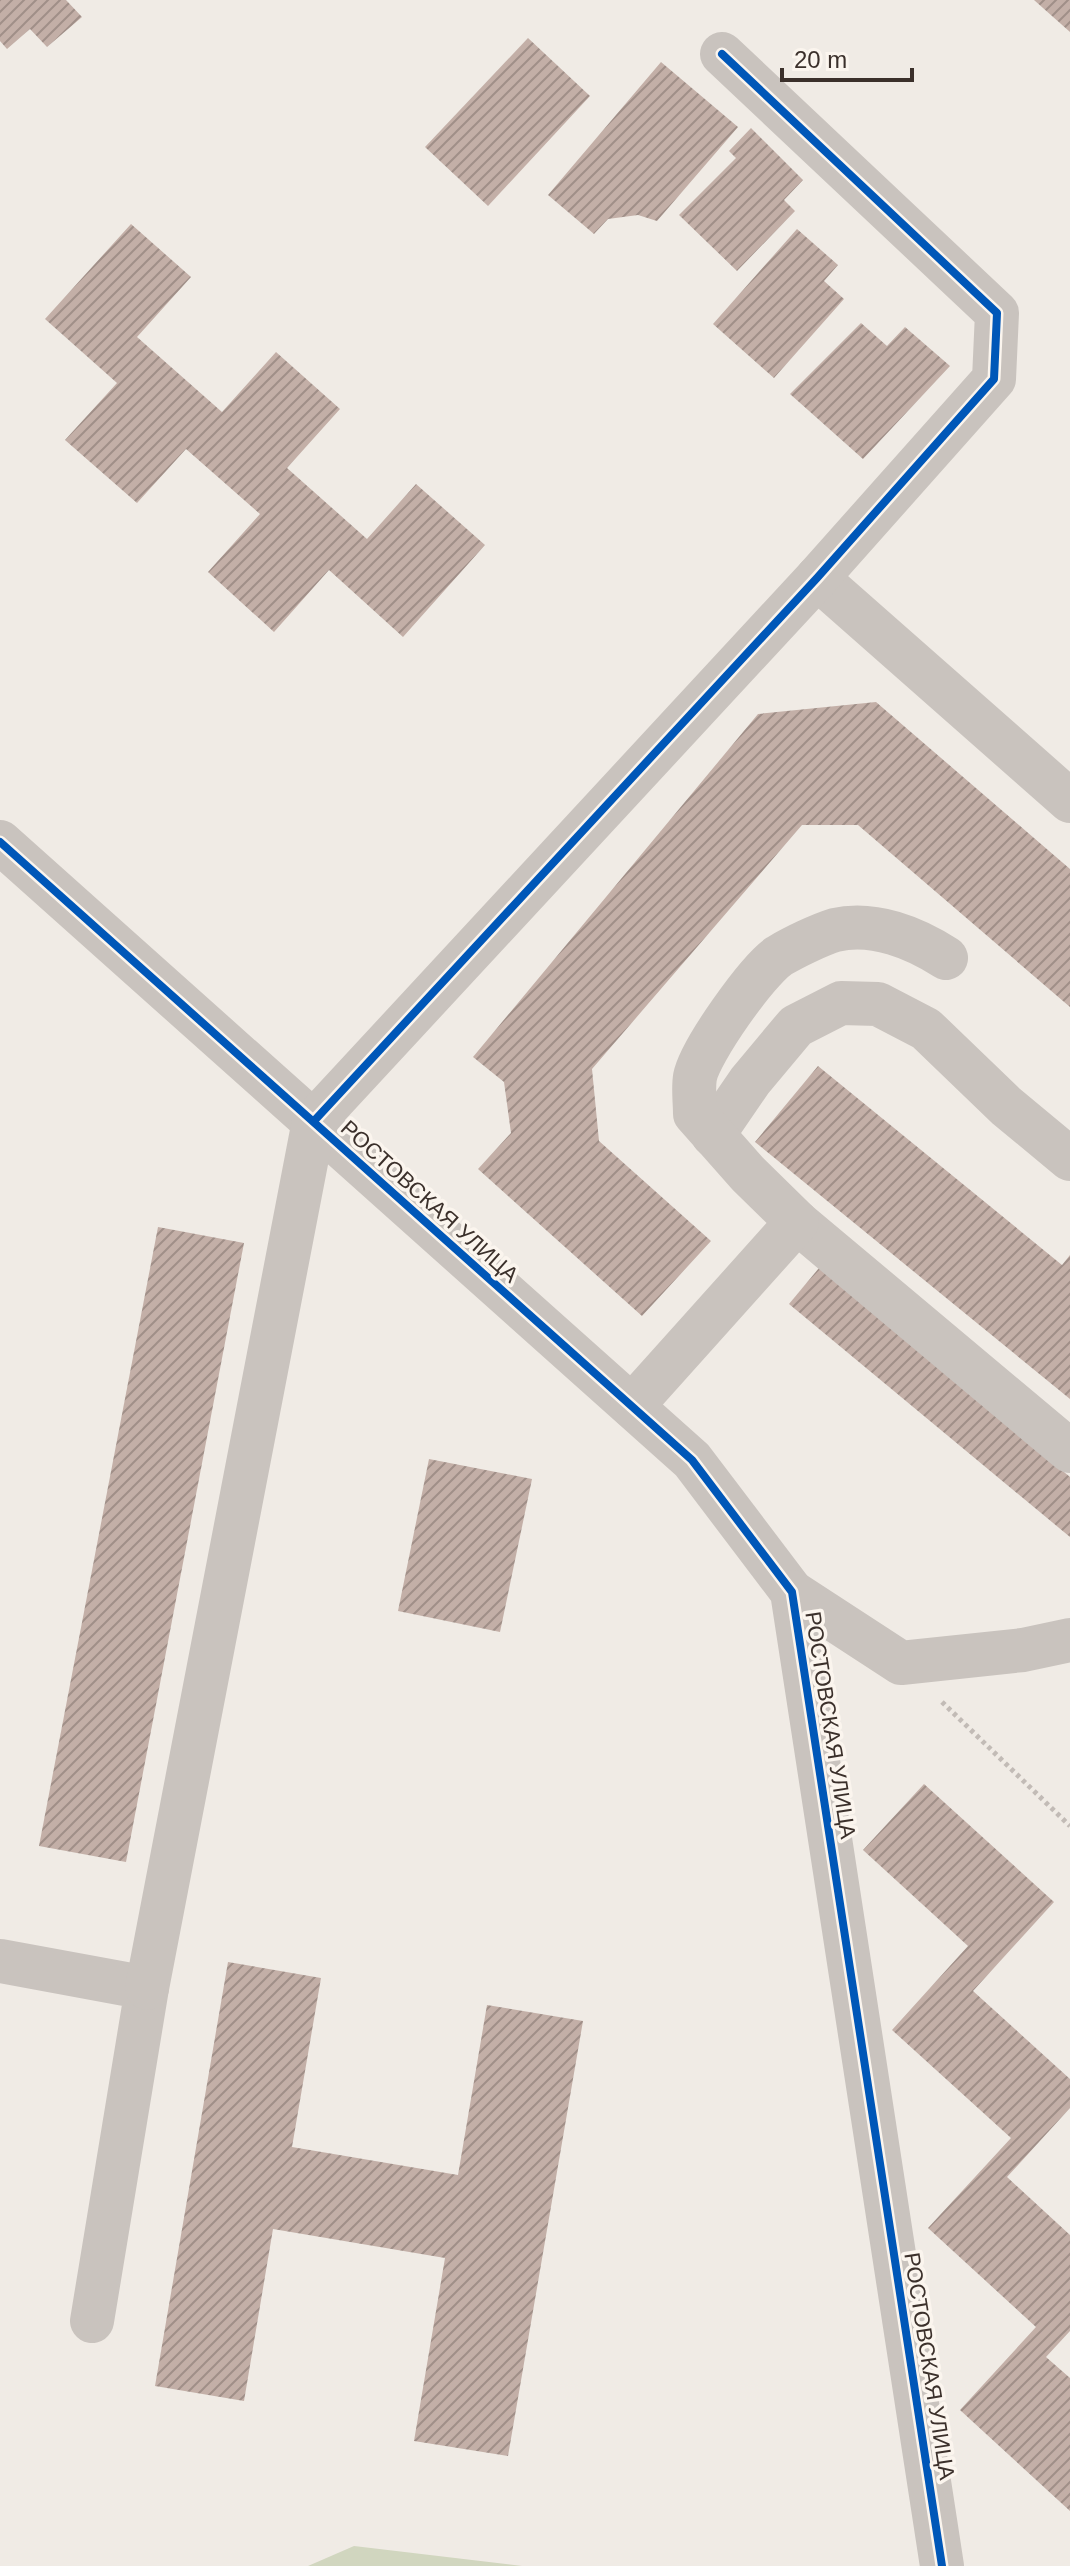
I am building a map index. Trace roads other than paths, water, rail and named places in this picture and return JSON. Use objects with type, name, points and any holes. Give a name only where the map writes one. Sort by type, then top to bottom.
[{"type":"street","points":[[92,2321],[147,1988],[314,1121],[817,578],[994,379],[997,313],[722,54]]},
{"type":"street","points":[[817,578],[1070,801]]},
{"type":"street","name":"РОСТОВСКАЯ УЛИЦА","points":[[0,842],[692,1460],[792,1592],[942,2566]]},
{"type":"street","points":[[946,958],[919,940],[890,932],[861,930],[836,930],[779,957],[751,984],[721,1028],[695,1076],[695,1114],[797,1222],[1070,1451]]},
{"type":"street","points":[[713,1135],[750,1081],[796,1026],[841,1003],[878,1004],[926,1029],[1006,1106],[1070,1159]]},
{"type":"street","points":[[632,1406],[797,1222]]},
{"type":"street","points":[[792,1592],[901,1663],[1023,1650],[1070,1640]]},
{"type":"street","points":[[0,1961],[147,1988]]}]
